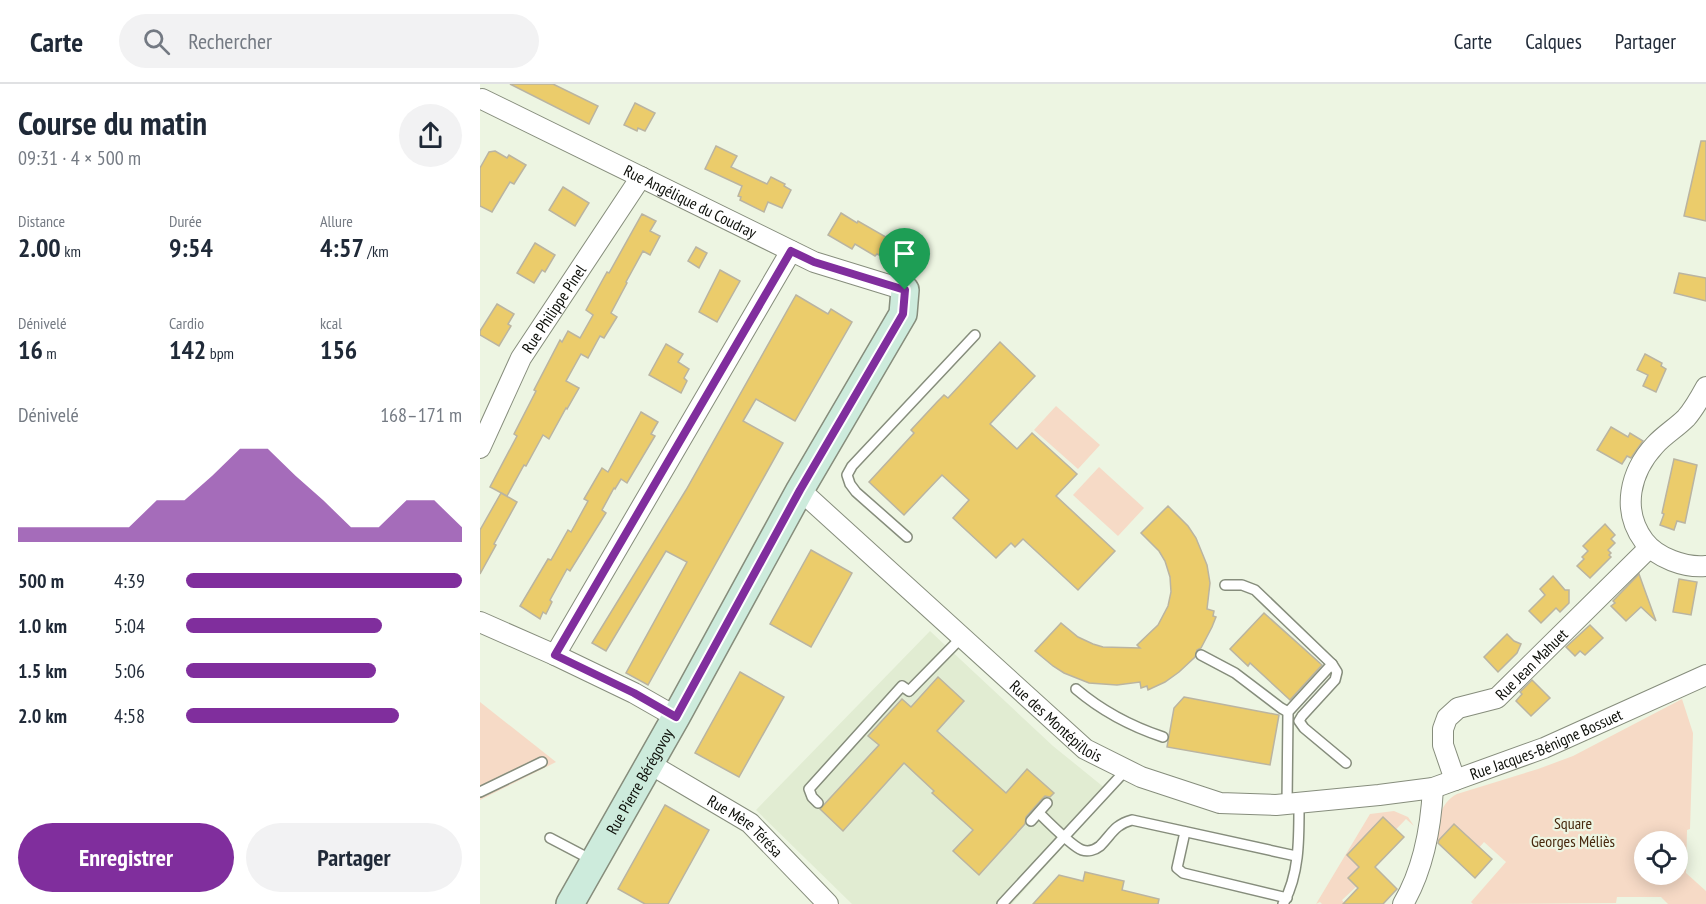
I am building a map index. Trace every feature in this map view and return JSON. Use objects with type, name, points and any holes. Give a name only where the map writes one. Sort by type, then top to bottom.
[{"type":"street","name":"Rue Angélique du Coudray","points":[[484,96],[641,177],[814,262],[905,290]]},
{"type":"street","name":"Rue Philippe Pinel","points":[[480,448],[521,358],[641,177]]},
{"type":"street","points":[[555,655],[791,251]]},
{"type":"street","name":"Rue Pierre Bérégovoy","points":[[570,904],[650,764],[800,490],[903,314],[905,290]]},
{"type":"street","points":[[1706,387],[1688,416],[1657,443],[1641,461],[1631,493],[1630,506],[1634,522],[1649,548],[1685,565],[1706,566]]},
{"type":"street","name":"Rue des Montépillois","points":[[800,490],[1085,749],[1141,777],[1220,803],[1276,806],[1379,795]]},
{"type":"street","name":"Rue Jean Mahuet","points":[[1455,780],[1443,745],[1443,729],[1447,718],[1458,708],[1497,698],[1649,548]]},
{"type":"street","points":[[480,622],[634,693],[676,717]]},
{"type":"street","name":"Rue Jacques-Bénigne Bossuet","points":[[1379,795],[1433,788],[1544,748],[1706,675]]},
{"type":"street","name":"Rue Mère Térésa","points":[[650,764],[750,823],[828,904]]},
{"type":"street","points":[[1403,904],[1415,878],[1425,846],[1433,788]]},
{"type":"lane","points":[[907,537],[856,492],[850,484],[848,475],[852,466],[975,334]]},
{"type":"lane","points":[[1225,585],[1242,585],[1255,590],[1332,664],[1337,672],[1335,680],[1299,722],[1346,763]]},
{"type":"lane","points":[[818,802],[812,797],[809,789],[902,686],[909,691],[962,638]]},
{"type":"lane","points":[[1201,655],[1235,673],[1288,712]]},
{"type":"lane","points":[[1185,832],[1177,868],[1183,873],[1285,901],[1294,874],[1299,836],[1293,804],[1288,712],[1332,664]]},
{"type":"lane","points":[[1076,689],[1094,705],[1112,716],[1163,737]]},
{"type":"lane","points":[[480,792],[542,762]]},
{"type":"lane","points":[[1002,904],[1126,770]]},
{"type":"lane","points":[[1031,821],[1047,803]]},
{"type":"lane","points":[[1039,813],[1081,850],[1092,851],[1100,846],[1121,823],[1132,820],[1296,856]]},
{"type":"lane","points":[[550,838],[594,861]]},
{"type":"shaded area","points":[[930,631],[1053,746],[1111,793],[1012,904],[852,904],[756,810]]},
{"type":"green space","points":[[1056,406],[1100,445],[1078,469],[1034,430]]},
{"type":"green space","points":[[1099,467],[1144,508],[1118,536],[1073,495]]},
{"type":"green space","name":"Square Georges Méliès","points":[[1682,699],[1693,733],[1690,829],[1687,831],[1634,831],[1634,885],[1688,885],[1688,875],[1706,891],[1706,904],[1668,904],[1661,897],[1617,897],[1616,903],[1473,904],[1471,902],[1506,862],[1484,842],[1478,849],[1454,824],[1434,845],[1437,823],[1442,809],[1457,794],[1573,756]]},
{"type":"green space","points":[[480,702],[556,762],[480,800]]},
{"type":"green space","points":[[1394,811],[1408,817],[1414,826],[1406,819],[1376,850],[1363,838],[1347,854],[1359,867],[1357,886],[1342,900],[1343,904],[1322,904],[1320,902],[1316,904],[1370,814]]},
{"type":"building","points":[[510,84],[553,84],[598,106],[589,124]]},
{"type":"building","points":[[635,103],[655,113],[645,131],[638,128],[637,131],[624,125]]},
{"type":"building","points":[[1701,141],[1706,141],[1706,221],[1684,216]]},
{"type":"building","points":[[716,146],[737,156],[731,167],[767,184],[771,177],[785,184],[784,186],[791,190],[782,208],[768,202],[764,212],[740,200],[741,197],[738,196],[742,186],[705,169]]},
{"type":"building","points":[[495,151],[507,158],[509,155],[526,165],[514,184],[510,182],[492,212],[480,206],[480,168],[489,152]]},
{"type":"building","points":[[563,187],[589,203],[575,226],[549,210]]},
{"type":"building","points":[[841,213],[898,244],[889,260],[877,254],[875,256],[855,244],[852,249],[828,235]]},
{"type":"building","points":[[642,214],[656,221],[650,231],[660,236],[650,255],[643,251],[611,313],[617,317],[604,338],[600,336],[588,358],[581,354],[566,381],[579,388],[549,439],[543,435],[507,496],[490,487],[517,436],[514,434],[536,391],[534,390],[560,340],[562,342],[568,331],[580,338],[593,315],[586,310]]},
{"type":"building","points":[[535,243],[555,255],[545,272],[542,270],[534,283],[517,273]]},
{"type":"building","points":[[696,247],[707,253],[699,268],[688,261]]},
{"type":"building","points":[[720,270],[740,281],[717,322],[699,312]]},
{"type":"building","points":[[1679,273],[1706,278],[1706,301],[1674,293]]},
{"type":"building","points":[[796,295],[828,314],[831,309],[852,322],[795,421],[756,399],[743,421],[783,443],[648,685],[626,673],[687,562],[666,551],[606,651],[592,643],[686,490]]},
{"type":"building","points":[[497,304],[514,314],[508,324],[511,326],[499,346],[480,335],[480,331]]},
{"type":"building","points":[[1000,342],[1035,376],[990,424],[1017,449],[1032,433],[1077,474],[1056,496],[1115,551],[1078,590],[1023,539],[1015,547],[1011,543],[996,558],[953,518],[969,500],[942,475],[904,515],[869,482],[914,433],[911,430],[937,402],[944,395],[948,398]]},
{"type":"building","points":[[666,344],[683,354],[678,362],[689,369],[684,378],[687,381],[681,393],[649,375]]},
{"type":"building","points":[[1645,354],[1662,363],[1661,366],[1666,369],[1656,392],[1643,386],[1648,375],[1637,370]]},
{"type":"building","points":[[641,412],[658,422],[651,434],[655,436],[627,483],[621,479],[614,488],[602,510],[606,513],[570,571],[567,569],[550,600],[552,602],[546,614],[543,612],[540,619],[520,606],[548,559],[551,560],[568,530],[571,532],[588,501],[584,499],[602,468],[608,472]]},
{"type":"building","points":[[1611,427],[1628,437],[1630,433],[1643,441],[1631,458],[1627,456],[1622,464],[1597,450]]},
{"type":"building","points":[[1674,459],[1697,465],[1685,523],[1677,521],[1674,530],[1660,525]]},
{"type":"building","points":[[501,493],[517,502],[480,574],[480,530]]},
{"type":"building","points":[[1168,506],[1188,526],[1196,538],[1207,565],[1210,583],[1207,609],[1214,611],[1213,616],[1216,617],[1195,657],[1165,682],[1148,690],[1147,686],[1141,688],[1140,682],[1117,685],[1089,683],[1053,666],[1035,651],[1061,623],[1078,637],[1093,644],[1103,647],[1140,648],[1137,645],[1158,625],[1168,606],[1171,592],[1170,577],[1159,551],[1141,533]]},
{"type":"building","points":[[1605,524],[1615,535],[1611,539],[1615,543],[1608,550],[1611,557],[1590,578],[1577,566],[1588,551],[1583,546]]},
{"type":"building","points":[[811,550],[852,573],[811,647],[770,624]]},
{"type":"building","points":[[1639,574],[1656,621],[1641,607],[1626,621],[1611,606]]},
{"type":"building","points":[[1553,576],[1565,590],[1569,590],[1569,603],[1560,612],[1556,608],[1541,623],[1529,611],[1545,595],[1540,589]]},
{"type":"building","points":[[1679,579],[1697,582],[1691,615],[1673,612]]},
{"type":"building","points":[[1264,613],[1322,665],[1290,700],[1250,663],[1248,666],[1230,649]]},
{"type":"building","points":[[1590,625],[1603,638],[1585,655],[1580,651],[1575,656],[1566,647]]},
{"type":"building","points":[[1507,634],[1521,644],[1517,653],[1498,672],[1484,657]]},
{"type":"building","points":[[740,672],[784,697],[739,777],[695,753]]},
{"type":"building","points":[[938,677],[964,701],[937,731],[1006,793],[1027,769],[1054,793],[1042,799],[1026,817],[1025,824],[979,875],[953,851],[973,830],[932,793],[934,791],[904,763],[843,831],[820,809],[879,745],[868,736],[902,699],[911,707]]},
{"type":"building","points":[[1532,680],[1550,698],[1531,716],[1516,701],[1522,694],[1520,692]]},
{"type":"building","points":[[1184,697],[1279,715],[1270,765],[1167,747],[1174,708]]},
{"type":"building","points":[[665,805],[709,830],[668,904],[645,904],[618,889]]},
{"type":"building","points":[[1383,817],[1404,837],[1375,867],[1397,889],[1383,904],[1343,904],[1358,888],[1348,878],[1359,867],[1347,855]]},
{"type":"building","points":[[1454,824],[1492,859],[1475,878],[1438,843]]},
{"type":"building","points":[[1085,872],[1124,881],[1122,890],[1159,899],[1158,904],[1033,904],[1059,875],[1083,881]]},
{"type":"route","points":[[791,251],[814,262],[905,290],[903,314],[800,490],[676,717],[634,693],[555,655],[791,251]]}]
